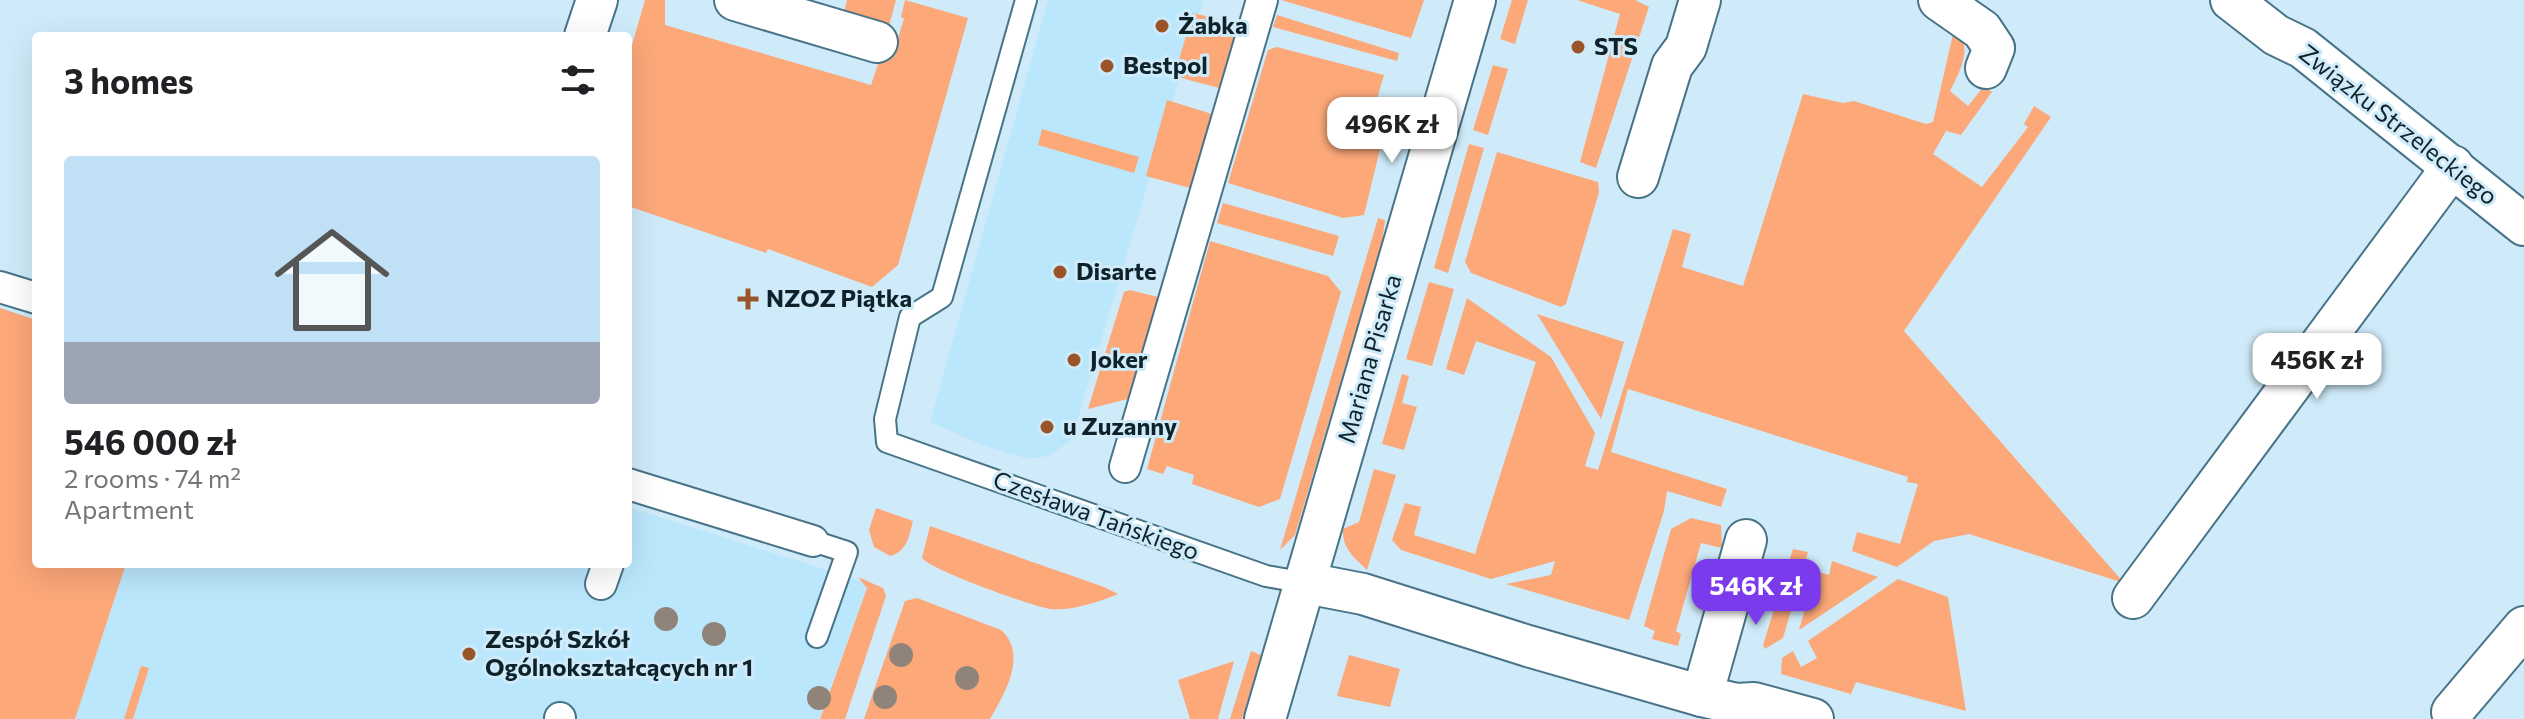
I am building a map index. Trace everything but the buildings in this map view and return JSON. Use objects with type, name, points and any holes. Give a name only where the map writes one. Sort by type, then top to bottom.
[{"type":"street","points":[[586,32],[597,0]]},
{"type":"street","points":[[735,0],[877,42]]},
{"type":"street","points":[[1125,467],[1262,0]]},
{"type":"street","name":"Mariana Pisarka","points":[[1265,719],[1475,0]]},
{"type":"street","points":[[1638,177],[1672,66],[1686,47],[1700,0]]},
{"type":"street","points":[[1939,0],[1982,30],[1994,48],[1986,68]]},
{"type":"street","name":"Związku Strzeleckiego","points":[[2231,0],[2276,35],[2303,48],[2524,225]]},
{"type":"street","points":[[2133,598],[2453,166]]},
{"type":"street","points":[[0,287],[32,297]]},
{"type":"street","points":[[632,493],[813,541]]},
{"type":"street","points":[[1702,696],[1746,540]]},
{"type":"street","points":[[1306,583],[1363,594],[1752,711],[1813,719]]},
{"type":"street","points":[[2452,712],[2524,627]]},
{"type":"lane","name":"Czesława Tańskiego","points":[[1026,0],[942,297],[910,317],[885,419],[887,442],[1266,576],[1306,583]]},
{"type":"lane","points":[[813,541],[847,552],[817,637]]},
{"type":"shaded area","points":[[645,0],[665,0],[665,25],[871,85],[883,49],[894,50],[904,19],[901,17],[905,0],[968,18],[898,265],[872,287],[768,249],[766,253],[632,207],[632,45]]},
{"type":"shaded area","points":[[847,0],[896,0],[889,26],[844,12]]},
{"type":"shaded area","points":[[1048,0],[1203,0],[1071,441],[1048,456],[1028,459],[982,445],[930,422]]},
{"type":"shaded area","points":[[1281,0],[1424,0],[1411,38]]},
{"type":"shaded area","points":[[1512,0],[1528,0],[1515,44],[1500,39]]},
{"type":"shaded area","points":[[1577,0],[1635,0],[1649,7],[1596,168],[1580,162],[1620,14]]},
{"type":"shaded area","points":[[1193,13],[1238,24],[1219,88],[1174,76]]},
{"type":"shaded area","points":[[1277,15],[1399,53],[1397,61],[1273,27]]},
{"type":"shaded area","points":[[1956,21],[1961,31],[1964,56],[1950,91],[1968,106],[1984,86],[1992,92],[1961,135],[1946,131],[1933,154],[1982,187],[2028,127],[2024,124],[2034,106],[2051,117],[1904,331],[2124,583],[1969,534],[1934,541],[1897,567],[1852,551],[1857,532],[1900,544],[1918,484],[1907,482],[1908,477],[1628,389],[1611,452],[1727,489],[1721,507],[1667,491],[1664,511],[1629,620],[1506,584],[1551,575],[1555,561],[1491,579],[1401,550],[1392,540],[1405,503],[1421,507],[1414,535],[1475,554],[1536,362],[1476,341],[1464,375],[1446,369],[1467,298],[1551,357],[1595,433],[1585,466],[1598,470],[1673,229],[1691,234],[1682,267],[1743,286],[1803,94],[1843,103],[1854,101],[1926,124],[1933,122]]},
{"type":"shaded area","points":[[1277,47],[1384,75],[1373,112],[1388,116],[1364,215],[1343,218],[1228,183],[1268,50]]},
{"type":"shaded area","points":[[1493,65],[1508,69],[1488,135],[1473,130]]},
{"type":"shaded area","points":[[1167,100],[1212,114],[1190,188],[1146,176]]},
{"type":"shaded area","points":[[1042,129],[1139,157],[1134,173],[1038,145]]},
{"type":"shaded area","points":[[1469,144],[1484,148],[1448,273],[1434,268]]},
{"type":"shaded area","points":[[1497,152],[1598,182],[1599,192],[1566,304],[1561,307],[1471,273],[1465,262]]},
{"type":"shaded area","points":[[1223,203],[1339,236],[1333,256],[1217,223]]},
{"type":"shaded area","points":[[1378,218],[1385,220],[1382,243],[1295,535],[1280,550]]},
{"type":"shaded area","points":[[1210,241],[1328,276],[1341,292],[1280,499],[1259,507],[1192,484],[1194,475],[1167,466],[1163,474],[1147,469]]},
{"type":"shaded area","points":[[1429,282],[1454,289],[1432,366],[1406,359]]},
{"type":"shaded area","points":[[1130,290],[1158,297],[1128,399],[1088,409],[1124,292]]},
{"type":"shaded area","points":[[0,308],[32,319],[32,568],[125,568],[75,719],[0,719]]},
{"type":"shaded area","points":[[1537,314],[1624,342],[1601,419]]},
{"type":"shaded area","points":[[1402,374],[1409,376],[1402,403],[1417,407],[1404,450],[1382,444]]},
{"type":"shaded area","points":[[1374,469],[1396,475],[1367,570],[1347,547],[1343,529],[1359,522]]},
{"type":"shaded area","name":"Zespół Szkół Ogólnokształcących nr 1","points":[[632,508],[864,582],[866,589],[819,719],[75,719],[125,568],[632,568]]},
{"type":"shaded area","points":[[876,508],[913,521],[906,543],[896,554],[890,556],[874,547],[869,530]]},
{"type":"shaded area","points":[[1691,518],[1721,525],[1722,548],[1701,543],[1676,631],[1681,634],[1678,646],[1652,639],[1655,631],[1644,626],[1671,529]]},
{"type":"shaded area","points":[[930,526],[1118,594],[1068,609],[1040,607],[1004,595],[922,558]]},
{"type":"shaded area","points":[[1793,549],[1808,552],[1783,638],[1765,649],[1763,645]]},
{"type":"shaded area","points":[[1832,561],[1878,577],[1799,630],[1816,571],[1829,575]]},
{"type":"shaded area","points":[[858,577],[883,588],[886,596],[845,719],[820,719],[867,588]]},
{"type":"shaded area","points":[[1898,579],[1948,597],[1966,711],[1856,682],[1851,694],[1781,674],[1782,658],[1793,651],[1801,667],[1817,658],[1808,641]]},
{"type":"shaded area","points":[[917,598],[1001,630],[1009,640],[1013,650],[1011,674],[990,719],[864,719],[905,601]]},
{"type":"shaded area","points":[[1251,651],[1261,655],[1242,719],[1230,719]]},
{"type":"shaded area","points":[[1349,655],[1400,669],[1390,707],[1337,696]]},
{"type":"shaded area","points":[[1234,661],[1218,719],[1190,719],[1178,680]]},
{"type":"shaded area","points":[[141,666],[149,668],[133,719],[124,719]]},
{"type":"place","name":"Żabka","points":[[1162,26]]},
{"type":"place","name":"STS","points":[[1578,47]]},
{"type":"place","name":"Bestpol","points":[[1107,66]]},
{"type":"place","name":"Disarte","points":[[1060,272]]},
{"type":"place","name":"NZOZ Piątka","points":[[748,299]]},
{"type":"place","name":"Joker","points":[[1074,360]]},
{"type":"place","name":"u Zuzanny","points":[[1047,427]]},
{"type":"place","name":"Zespół Szkół Ogólnokształcących nr 1","points":[[469,654]]}]
